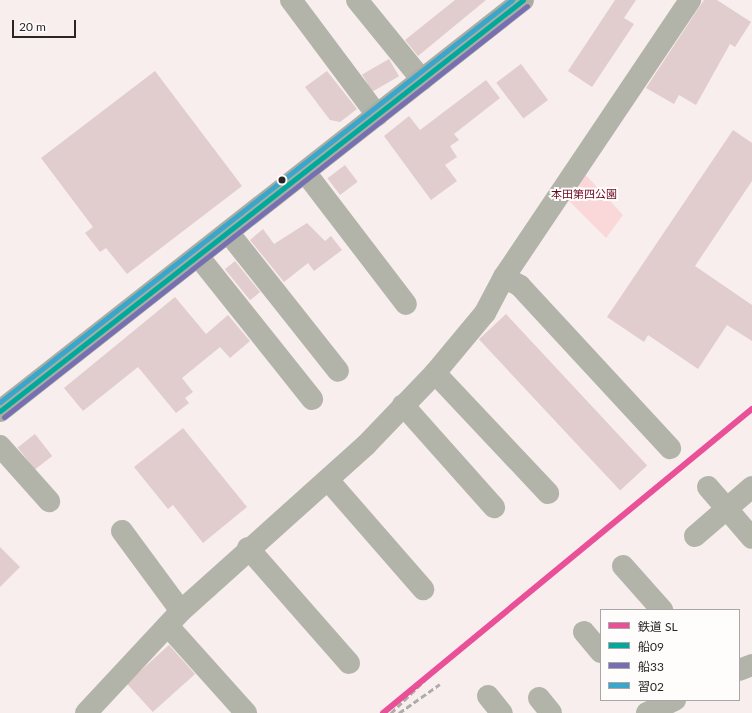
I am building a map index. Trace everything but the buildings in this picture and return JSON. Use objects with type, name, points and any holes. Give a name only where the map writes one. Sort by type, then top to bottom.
[{"type":"main road","points":[[0,411],[523,0]]},
{"type":"street","points":[[292,0],[376,116]]},
{"type":"street","points":[[357,0],[422,80]]},
{"type":"street","points":[[86,713],[174,619],[248,548],[328,480],[403,405],[434,373],[485,313],[504,277],[690,0]]},
{"type":"street","points":[[305,172],[406,304]]},
{"type":"street","points":[[228,232],[338,371]]},
{"type":"street","points":[[198,256],[312,398]]},
{"type":"street","points":[[504,277],[520,286],[670,448]]},
{"type":"street","points":[[434,373],[548,493]]},
{"type":"street","points":[[403,405],[494,507]]},
{"type":"street","points":[[0,446],[49,501]]},
{"type":"street","points":[[328,480],[423,589]]},
{"type":"street","points":[[708,487],[752,538]]},
{"type":"street","points":[[695,536],[752,488]]},
{"type":"street","points":[[122,531],[174,619],[246,713]]},
{"type":"street","points":[[248,548],[349,663]]},
{"type":"street","points":[[623,566],[661,609]]},
{"type":"street","points":[[584,632],[600,651]]},
{"type":"street","points":[[740,670],[752,664]]},
{"type":"street","points":[[488,696],[502,713]]},
{"type":"street","points":[[648,708],[672,701]]},
{"type":"green space","name":"本田第四公園","points":[[582,171],[623,215],[606,238],[565,197]]},
{"type":"railway","points":[[391,713],[431,674]]},
{"type":"railway","points":[[399,713],[440,684]]},
{"type":"rail line","name":"SL","points":[[383,713],[752,409]]},
{"type":"transit line","name":"習02","points":[[0,402],[512,0]]},
{"type":"transit line","name":"船09","points":[[0,411],[523,0]]},
{"type":"transit line","name":"船33","points":[[4,417],[527,6]]}]
